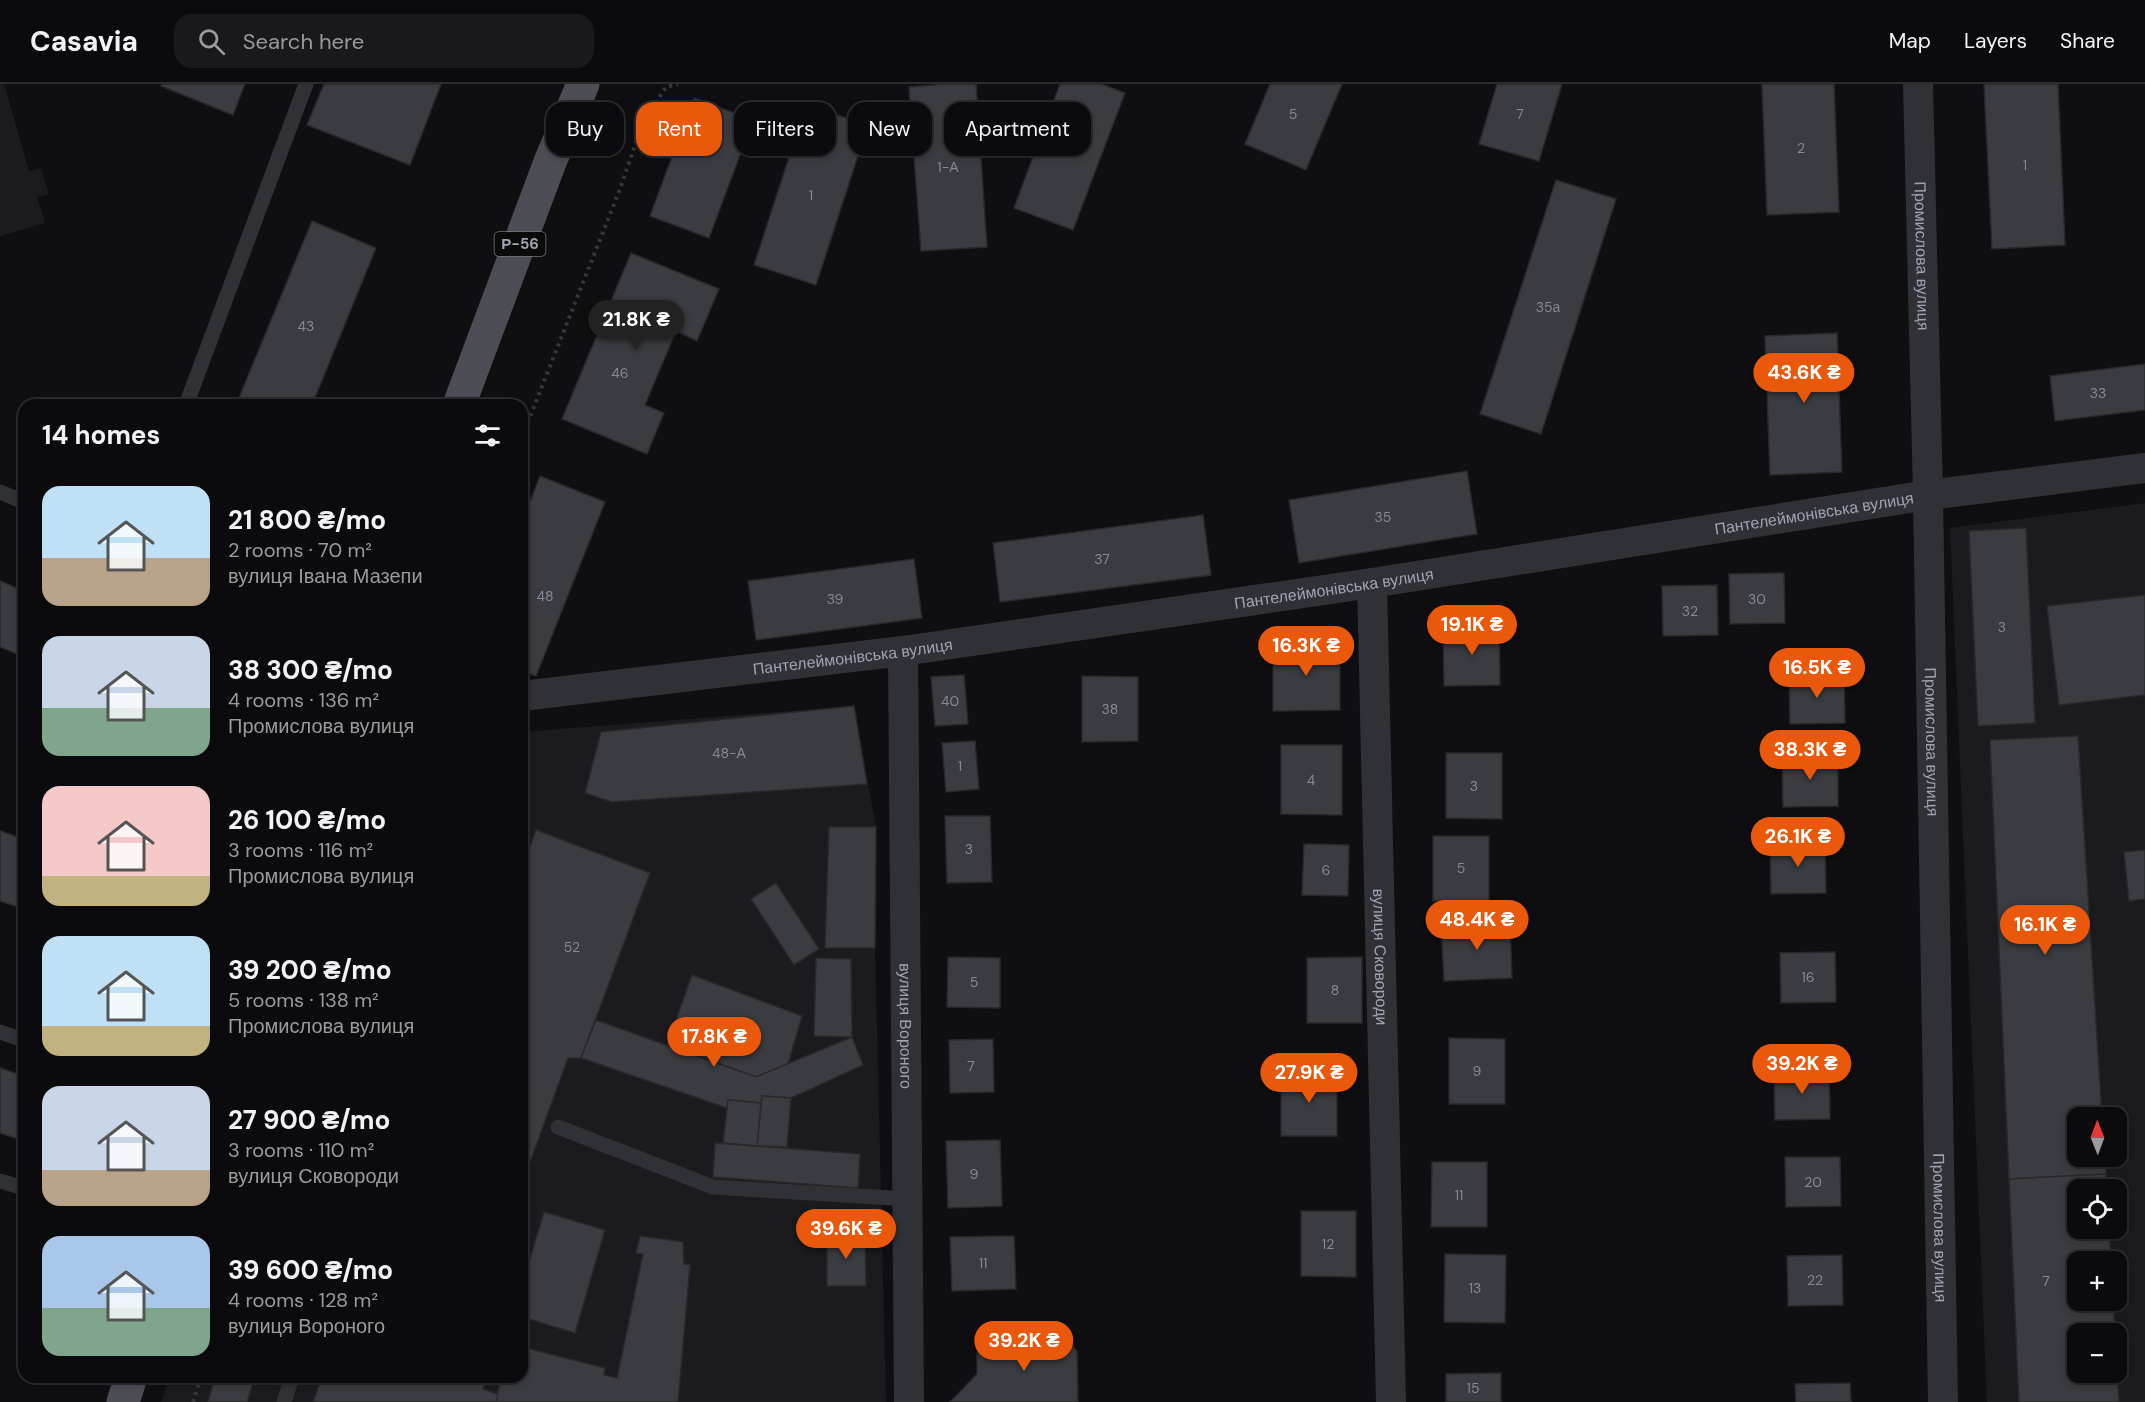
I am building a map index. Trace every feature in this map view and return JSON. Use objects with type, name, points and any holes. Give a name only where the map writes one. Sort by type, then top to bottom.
[{"type":"main road","name":"Р-56","points":[[461,399],[550,162],[583,84]]},
{"type":"main road","points":[[123,1402],[129,1383]]},
{"type":"street","name":"Промислова вулиця","points":[[1918,84],[1928,495],[1943,1402]]},
{"type":"street","name":"Пантелеймонівська вулиця","points":[[528,695],[903,651],[1372,583],[1928,495],[2145,468]]},
{"type":"street","name":"вулиця Сковороди","points":[[1372,583],[1391,1402]]},
{"type":"street","name":"вулиця Вороного","points":[[903,651],[909,1402]]},
{"type":"lane","points":[[188,399],[306,84]]},
{"type":"lane","points":[[0,492],[18,500]]},
{"type":"lane","points":[[0,1032],[18,1038]]},
{"type":"lane","points":[[558,1127],[713,1187],[908,1198]]},
{"type":"lane","points":[[0,1181],[18,1186]]},
{"type":"lane","points":[[284,1402],[290,1383]]},
{"type":"path","points":[[528,422],[620,189],[642,125],[666,87],[678,84]]},
{"type":"path","points":[[193,1402],[199,1383]]},
{"type":"shaded area","points":[[0,84],[4,84],[29,171],[41,168],[49,194],[37,197],[45,223],[0,236]]},
{"type":"shaded area","points":[[2145,503],[2145,1402],[1987,1402],[1950,528]]},
{"type":"shaded area","points":[[854,706],[876,827],[875,948],[886,1402],[161,1402],[168,1383],[528,1383],[528,732]]},
{"type":"building","points":[[162,84],[245,84],[233,115],[161,86]]},
{"type":"building","points":[[324,84],[441,84],[410,165],[307,125]]},
{"type":"building","points":[[976,84],[977,102],[944,102],[944,156],[981,156],[987,247],[921,251],[914,156],[932,156],[932,102],[910,102],[909,87]]},
{"type":"building","points":[[1060,84],[1101,84],[1125,93],[1073,230],[1014,208],[1033,156],[1091,156],[1091,102],[1053,102]]},
{"type":"building","points":[[1270,84],[1342,84],[1306,170],[1245,144]]},
{"type":"building","points":[[1497,84],[1562,84],[1539,161],[1479,144]]},
{"type":"building","points":[[1762,84],[1834,84],[1839,212],[1767,215]]},
{"type":"building","points":[[1984,84],[2058,84],[2065,245],[1992,249]]},
{"type":"building","points":[[694,98],[705,102],[693,102]]},
{"type":"building","points":[[722,108],[734,113],[734,156],[740,156],[709,238],[650,216],[672,156],[722,156]]},
{"type":"building","points":[[836,115],[848,119],[848,156],[858,156],[816,285],[754,265],[789,156],[836,156]]},
{"type":"building","points":[[1556,180],[1616,199],[1541,434],[1480,414]]},
{"type":"building","points":[[312,221],[376,248],[314,399],[238,399]]},
{"type":"building","points":[[631,253],[719,289],[697,341],[676,331],[645,405],[664,413],[647,454],[562,419]]},
{"type":"building","points":[[1837,333],[1842,472],[1770,475],[1765,336]]},
{"type":"building","points":[[2145,364],[2145,410],[2055,421],[2050,376]]},
{"type":"building","points":[[1467,471],[1477,534],[1299,563],[1289,500]]},
{"type":"building","points":[[540,476],[605,502],[536,676],[528,673],[528,507]]},
{"type":"building","points":[[1203,515],[1211,575],[1000,602],[993,543]]},
{"type":"building","points":[[2026,528],[2035,723],[1978,726],[1969,531]]},
{"type":"building","points":[[914,559],[922,618],[756,640],[748,581]]},
{"type":"building","points":[[1784,573],[1785,623],[1730,624],[1729,574]]},
{"type":"building","points":[[0,581],[18,588],[18,654],[0,647]]},
{"type":"building","points":[[1717,585],[1718,635],[1663,636],[1662,586]]},
{"type":"building","points":[[2145,595],[2145,695],[2059,705],[2047,606]]},
{"type":"building","points":[[1499,626],[1500,685],[1444,686],[1443,627]]},
{"type":"building","points":[[1273,644],[1340,644],[1340,710],[1273,711]]},
{"type":"building","points":[[1844,673],[1845,723],[1790,724],[1789,674]]},
{"type":"building","points":[[964,675],[968,724],[935,726],[931,677]]},
{"type":"building","points":[[1082,676],[1138,677],[1138,741],[1082,742]]},
{"type":"building","points":[[854,706],[867,784],[612,802],[585,793],[601,732]]},
{"type":"building","points":[[2078,736],[2101,1107],[2067,1107],[2067,1167],[2106,1167],[2106,1174],[2009,1179],[1990,740]]},
{"type":"building","points":[[975,741],[979,789],[946,792],[942,743]]},
{"type":"building","points":[[1281,745],[1342,745],[1342,815],[1281,814]]},
{"type":"building","points":[[1446,753],[1502,753],[1502,819],[1446,818]]},
{"type":"building","points":[[1838,756],[1838,806],[1783,807],[1782,757]]},
{"type":"building","points":[[945,816],[990,816],[992,882],[947,883]]},
{"type":"building","points":[[829,827],[876,827],[875,948],[825,948]]},
{"type":"building","points":[[536,830],[650,873],[581,1058],[568,1058],[528,1168],[528,852]]},
{"type":"building","points":[[0,831],[18,837],[18,907],[0,901]]},
{"type":"building","points":[[1433,836],[1489,836],[1489,901],[1433,901]]},
{"type":"building","points":[[1825,843],[1826,893],[1771,894],[1770,844]]},
{"type":"building","points":[[1304,844],[1349,845],[1348,896],[1302,895]]},
{"type":"building","points":[[2145,850],[2145,899],[2129,901],[2124,852]]},
{"type":"building","points":[[776,883],[819,949],[794,965],[751,899]]},
{"type":"building","points":[[1510,921],[1512,978],[1444,981],[1441,924]]},
{"type":"building","points":[[1835,952],[1836,1002],[1781,1003],[1780,953]]},
{"type":"building","points":[[948,957],[1000,958],[1000,1008],[947,1007]]},
{"type":"building","points":[[1362,957],[1362,1023],[1307,1023],[1307,958]]},
{"type":"building","points":[[816,958],[851,959],[852,1037],[814,1036]]},
{"type":"building","points":[[692,975],[802,1016],[788,1064],[756,1077],[667,1045]]},
{"type":"building","points":[[596,1020],[756,1077],[852,1037],[863,1065],[791,1098],[762,1096],[761,1103],[728,1100],[727,1108],[581,1058]]},
{"type":"building","points":[[1449,1038],[1505,1039],[1505,1104],[1449,1104]]},
{"type":"building","points":[[993,1039],[994,1092],[950,1093],[949,1040]]},
{"type":"building","points":[[0,1068],[18,1074],[18,1139],[0,1133]]},
{"type":"building","points":[[1829,1070],[1830,1119],[1775,1120],[1774,1071]]},
{"type":"building","points":[[1281,1071],[1337,1071],[1337,1136],[1281,1136]]},
{"type":"building","points":[[762,1096],[791,1098],[787,1147],[757,1146]]},
{"type":"building","points":[[728,1100],[761,1103],[757,1146],[723,1143]]},
{"type":"building","points":[[1000,1140],[1002,1206],[948,1208],[946,1141]]},
{"type":"building","points":[[715,1143],[860,1154],[858,1188],[713,1177]]},
{"type":"building","points":[[1785,1157],[1840,1157],[1841,1206],[1786,1207]]},
{"type":"building","points":[[1432,1162],[1487,1162],[1487,1227],[1431,1227]]},
{"type":"building","points":[[2106,1174],[2106,1179],[2067,1179],[2067,1239],[2110,1239],[2110,1251],[2067,1251],[2067,1311],[2114,1311],[2114,1323],[2067,1323],[2067,1383],[2118,1383],[2119,1402],[2019,1402],[2009,1179]]},
{"type":"building","points":[[1301,1211],[1356,1211],[1356,1277],[1301,1276]]},
{"type":"building","points":[[544,1212],[605,1230],[575,1333],[528,1319],[528,1265]]},
{"type":"building","points":[[827,1233],[865,1233],[866,1286],[827,1286]]},
{"type":"building","points":[[640,1236],[683,1242],[684,1264],[690,1265],[678,1402],[496,1402],[500,1383],[528,1383],[528,1349],[605,1368],[604,1375],[617,1378],[643,1254],[636,1253]]},
{"type":"building","points":[[1014,1236],[1016,1289],[952,1291],[950,1237]]},
{"type":"building","points":[[1445,1254],[1506,1255],[1505,1323],[1444,1322]]},
{"type":"building","points":[[1842,1255],[1843,1305],[1788,1306],[1787,1256]]},
{"type":"building","points":[[1068,1337],[1077,1352],[1078,1402],[950,1402],[977,1374],[977,1352],[986,1340]]},
{"type":"building","points":[[1501,1373],[1501,1402],[1446,1402],[1446,1374]]},
{"type":"building","points":[[213,1383],[253,1383],[247,1402],[208,1402]]},
{"type":"building","points":[[320,1383],[485,1383],[483,1389],[498,1394],[496,1402],[313,1402]]},
{"type":"building","points":[[1850,1383],[1851,1402],[1796,1402],[1795,1384]]}]
